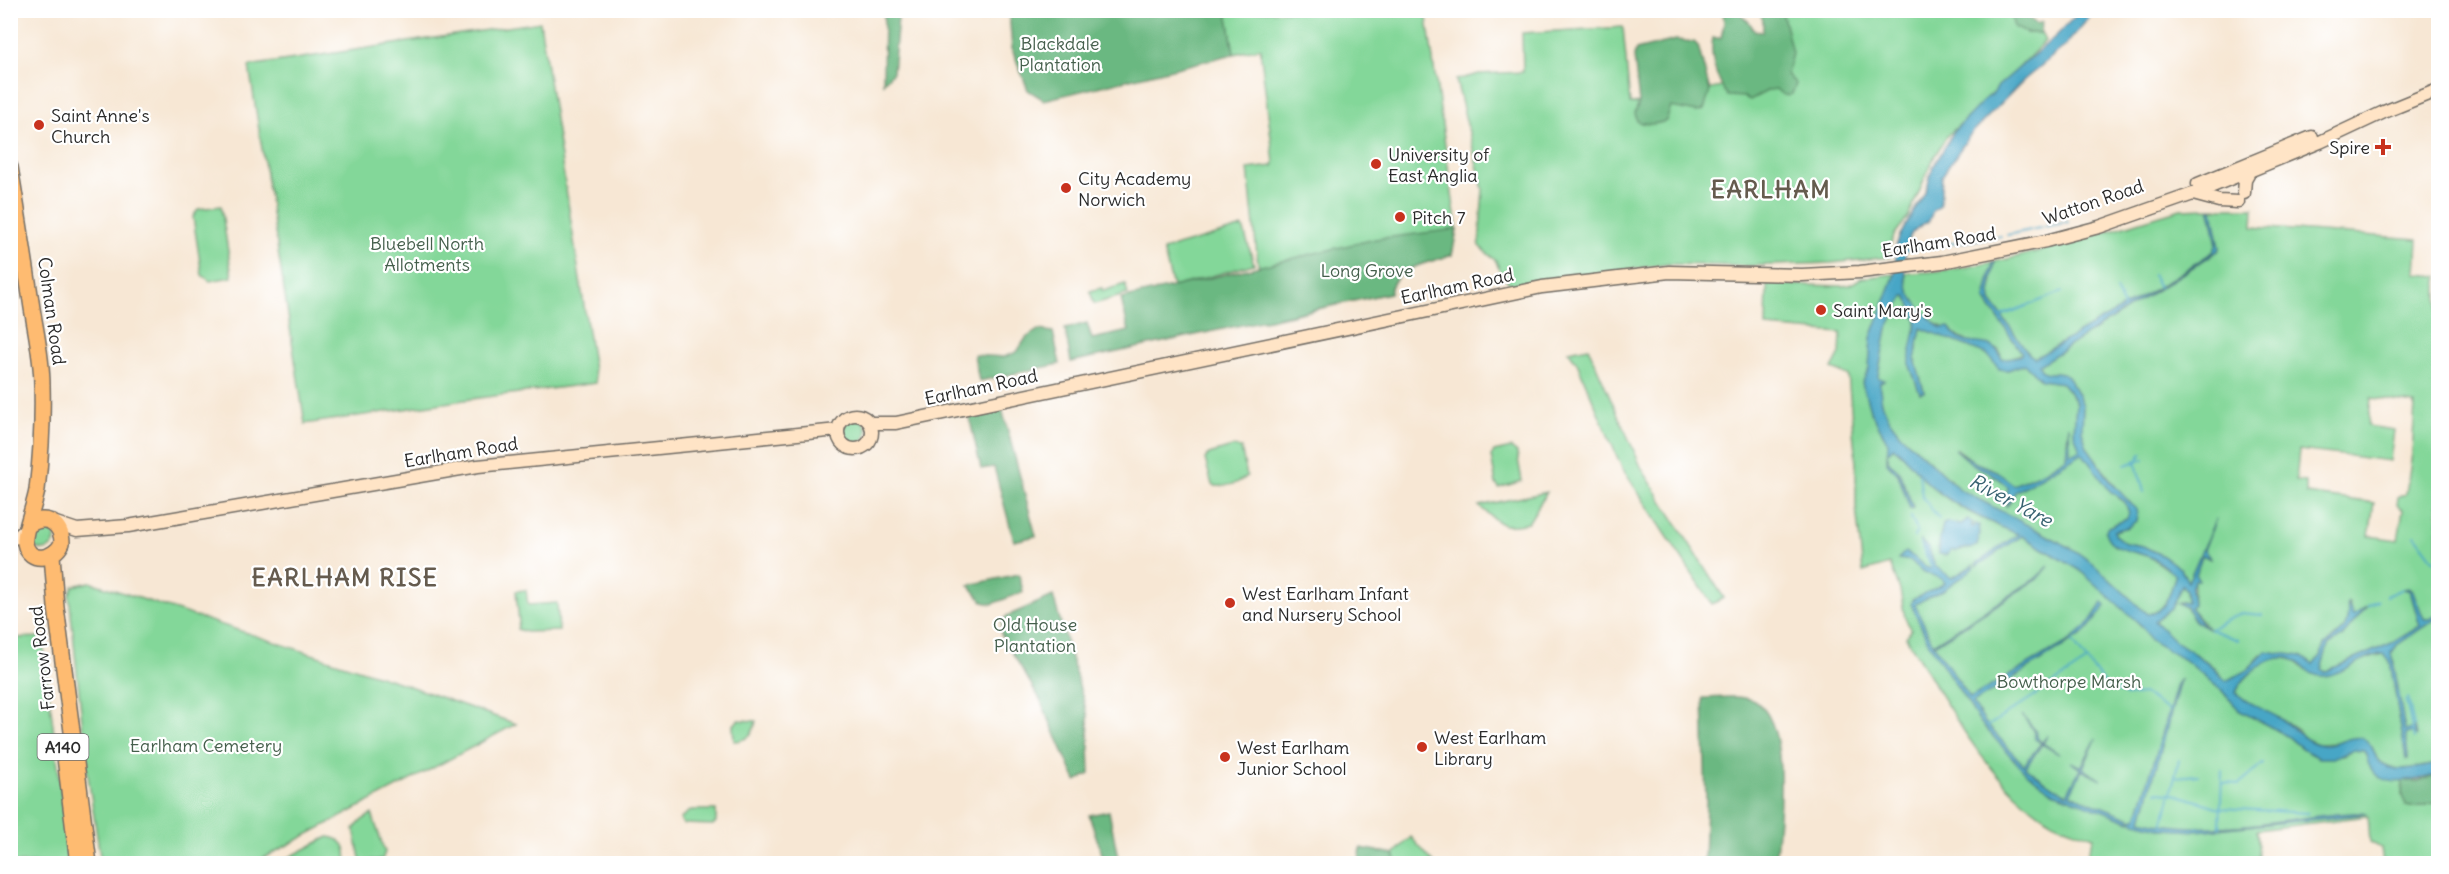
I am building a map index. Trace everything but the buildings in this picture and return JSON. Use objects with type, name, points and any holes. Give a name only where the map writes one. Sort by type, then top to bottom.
[{"type":"highway","name":"Colman Road","points":[[10,167],[41,370],[37,490],[27,528],[31,553]]},
{"type":"highway","name":"Colman Road","points":[[39,461],[43,508],[51,521],[59,528],[57,549]]},
{"type":"highway","points":[[27,528],[35,521],[51,521]]},
{"type":"highway","points":[[31,553],[47,557],[57,549]]},
{"type":"highway","name":"Farrow Road","points":[[57,549],[56,607],[89,864]]},
{"type":"highway","name":"Farrow Road","points":[[31,553],[43,585],[78,864]]},
{"type":"main road","name":"Watton Road","points":[[2031,243],[2089,230],[2193,194],[2250,172],[2439,90]]},
{"type":"main road","name":"Watton Road","points":[[2031,243],[2177,192],[2367,116],[2384,112]]},
{"type":"main road","points":[[2193,194],[2219,201],[2241,197],[2245,179],[2250,172]]},
{"type":"main road","name":"Earlham Road","points":[[870,423],[896,423],[1553,286],[1669,272],[1802,275],[1887,269],[1971,257],[2031,243]]},
{"type":"main road","points":[[850,415],[861,416],[870,423],[871,437],[862,447],[851,448],[841,442],[838,430],[841,421],[850,415]]},
{"type":"main road","name":"Earlham Road","points":[[871,437],[896,423]]},
{"type":"main road","name":"Earlham Road","points":[[57,549],[71,535],[91,530],[478,466],[838,430]]},
{"type":"main road","name":"Earlham Road","points":[[51,521],[77,530],[91,530]]},
{"type":"main road","points":[[10,539],[17,537],[27,528]]},
{"type":"main road","points":[[10,545],[31,553]]},
{"type":"green space","points":[[884,11],[897,11],[898,18],[893,72],[883,83]]},
{"type":"green space","name":"Blackdale Plantation","points":[[1009,11],[1227,11],[1234,54],[1044,100],[1028,90],[1012,49]]},
{"type":"green space","name":"University of East Anglia","points":[[1227,11],[1426,11],[1457,229],[1452,255],[1405,271],[1393,284],[1390,293],[1264,321],[1248,169],[1273,166],[1274,163],[1260,48],[1234,54]]},
{"type":"green space","points":[[1723,11],[1737,11],[1755,31],[1762,32],[1763,20],[1757,11],[1782,11],[1792,53],[1787,74],[1796,84],[1792,94],[1783,95],[1776,89],[1769,90],[1750,100],[1744,97],[1728,96],[1717,76],[1712,53],[1713,38],[1721,38],[1724,24]]},
{"type":"green space","points":[[1771,11],[2013,11],[2011,17],[2026,33],[2041,33],[2045,41],[1946,137],[1934,157],[1908,217],[1895,234],[1889,247],[1890,257],[1831,263],[1744,266],[1669,264],[1512,286],[1501,274],[1496,261],[1479,246],[1483,189],[1456,80],[1479,74],[1523,72],[1522,33],[1623,27],[1630,104],[1775,76]]},
{"type":"green space","points":[[2013,11],[2021,11],[2037,24],[2042,22],[2041,33],[2026,33],[2014,27],[2011,17]]},
{"type":"green space","name":"Bluebell North Allotments","points":[[540,22],[596,383],[305,424],[249,66]]},
{"type":"green space","points":[[1676,40],[1694,42],[1698,46],[1710,91],[1704,110],[1697,112],[1671,107],[1666,121],[1644,124],[1637,121],[1635,113],[1639,103],[1634,56],[1636,50]]},
{"type":"green space","points":[[221,206],[232,277],[210,281],[202,275],[193,217],[198,209]]},
{"type":"green space","points":[[2254,208],[2253,227],[2418,239],[2416,274],[2438,276],[2438,613],[2430,619],[2424,619],[2411,589],[2406,589],[2410,590],[2420,626],[2394,642],[2324,672],[2321,669],[2328,645],[2342,637],[2363,610],[2353,616],[2348,601],[2345,628],[2324,645],[2321,656],[2313,665],[2301,656],[2261,654],[2249,669],[2227,682],[2209,663],[2163,632],[2155,620],[2171,608],[2182,585],[2186,590],[2187,602],[2178,602],[2206,626],[2190,607],[2193,604],[2196,573],[2202,555],[2210,559],[2204,550],[2188,582],[2181,569],[2163,556],[2143,546],[2125,543],[2116,536],[2114,531],[2128,527],[2137,516],[2087,447],[2082,431],[2083,405],[2068,376],[2063,373],[2047,373],[2041,370],[2039,365],[2218,251],[2220,248],[2210,210],[2217,244],[2213,252],[2159,287],[2035,358],[2029,354],[1991,301],[1993,280],[1985,299],[2023,353],[2005,360],[2002,359],[1999,350],[1972,343],[1955,334],[1951,329],[1934,322],[1914,300],[1906,282],[1906,273],[1974,266],[2045,250],[2181,209]],"holes":[[[2371,398],[2415,404],[2412,453],[2406,494],[2398,498],[2397,505],[2403,510],[2398,540],[2369,536],[2374,503],[2306,494],[2306,482],[2296,481],[2299,450],[2390,461],[2394,430],[2368,426]]]},
{"type":"green space","points":[[1243,227],[1254,264],[1173,287],[1163,250]]},
{"type":"green space","name":"Long Grove","points":[[1457,229],[1452,255],[1405,271],[1392,284],[1390,293],[1071,362],[1065,329],[1087,323],[1092,339],[1129,331],[1121,299],[1375,239]]},
{"type":"green space","name":"Bowthorpe Marsh","points":[[1895,274],[1871,338],[1869,369],[1864,382],[1870,410],[1888,443],[1887,458],[1888,461],[1888,453],[1893,447],[1929,484],[1949,500],[1983,519],[2018,534],[2016,537],[2022,536],[2078,569],[2129,613],[2157,643],[2188,662],[2223,692],[2240,711],[2286,735],[2304,750],[2343,755],[2352,750],[2364,751],[2371,768],[2385,779],[2403,782],[2402,795],[2406,805],[2416,807],[2438,802],[2438,863],[2383,863],[2381,848],[2370,842],[2368,816],[2257,830],[2259,857],[2233,863],[2084,863],[2094,837],[2051,821],[2027,804],[2005,784],[1968,738],[1906,637],[1911,629],[1905,618],[1900,590],[1890,564],[1863,572],[1856,507],[1856,464],[1848,375],[1832,369],[1840,354],[1841,333],[1766,327],[1767,284],[1842,286],[1850,285],[1861,278]],"holes":[[[1888,461],[1899,471],[1913,507],[1910,508],[1898,474]]]},
{"type":"green space","points":[[1125,284],[1128,294],[1094,304],[1090,291],[1102,288],[1103,291]]},
{"type":"green space","points":[[1904,296],[1907,296],[1917,321],[1910,366],[1920,393],[1924,391],[1915,359],[1921,328],[1987,354],[1999,369],[2008,370],[2025,364],[2041,380],[2062,383],[2069,391],[2076,403],[2074,433],[2081,450],[2070,455],[2068,430],[2066,458],[2047,470],[2014,485],[1996,471],[1976,463],[1956,448],[1976,466],[1995,476],[2008,487],[2005,504],[2008,505],[2015,492],[2082,452],[2117,497],[2125,502],[2129,513],[2127,519],[2108,527],[2114,546],[2150,557],[2174,574],[2169,595],[2159,610],[2147,614],[2092,563],[2071,548],[1961,490],[1900,434],[1890,421],[1882,403],[1878,375],[1887,329]]},
{"type":"green space","points":[[1038,330],[1053,332],[1060,364],[979,381],[974,355],[1004,357],[1017,352],[1026,338]]},
{"type":"green space","points":[[1588,347],[1642,469],[1724,598],[1712,604],[1622,468],[1577,363],[1568,351]]},
{"type":"green space","points":[[1002,409],[1036,536],[1014,541],[994,467],[981,469],[969,416]]},
{"type":"green space","points":[[854,418],[863,422],[867,431],[863,440],[854,444],[845,440],[841,431],[845,422]]},
{"type":"green space","points":[[1232,447],[1241,448],[1247,476],[1231,485],[1212,485],[1205,459],[1209,454]]},
{"type":"green space","points":[[1511,448],[1517,453],[1522,481],[1499,488],[1496,484],[1491,456],[1494,452]]},
{"type":"green space","points":[[1547,492],[1528,523],[1501,524],[1479,506]]},
{"type":"green space","points":[[43,526],[48,527],[54,533],[54,543],[48,549],[43,550],[38,549],[32,543],[31,538],[32,533],[38,527]]},
{"type":"green space","points":[[1019,574],[1023,592],[992,604],[983,602],[969,585]]},
{"type":"green space","name":"Earlham Cemetery","points":[[90,582],[398,682],[516,724],[254,863],[101,863],[87,769],[69,595],[73,586]]},
{"type":"green space","points":[[526,590],[528,605],[557,603],[559,631],[526,632],[517,629],[519,622],[516,591]]},
{"type":"green space","name":"Old House Plantation","points":[[1053,596],[1088,716],[1090,774],[1076,781],[1040,699],[1001,634],[1002,621],[1007,616]]},
{"type":"green space","points":[[2438,617],[2438,764],[2394,768],[2379,761],[2372,746],[2318,744],[2304,738],[2297,730],[2277,717],[2252,706],[2236,693],[2251,673],[2274,659],[2291,660],[2323,676],[2370,657],[2384,654],[2390,662],[2408,759],[2406,734],[2414,732],[2413,729],[2405,731],[2392,653],[2397,645]]},
{"type":"green space","points":[[42,637],[70,863],[11,863],[11,638]]},
{"type":"green space","points":[[1736,697],[1754,701],[1766,712],[1774,730],[1779,752],[1780,776],[1775,863],[1704,863],[1706,802],[1703,698]]},
{"type":"green space","points":[[738,720],[756,721],[749,736],[743,740],[734,741],[733,726]]},
{"type":"green space","points":[[2438,775],[2438,802],[2416,807],[2405,805],[2402,795],[2403,781],[2418,781]]},
{"type":"green space","points":[[691,810],[716,810],[716,822],[713,825],[683,824],[680,819]]},
{"type":"green space","points":[[1109,811],[1119,863],[1105,863],[1089,815]]},
{"type":"green space","points":[[372,814],[385,852],[382,860],[361,863],[354,829]]},
{"type":"green space","points":[[328,837],[344,845],[346,863],[278,863]]},
{"type":"green space","points":[[1411,837],[1434,863],[1397,863],[1394,854]]},
{"type":"green space","points":[[1361,848],[1394,854],[1397,863],[1359,863]]},
{"type":"water","points":[[2080,11],[2099,11],[2093,13],[2065,46],[2024,80],[1969,136],[1942,176],[1940,206],[1933,211],[1929,221],[1917,228],[1907,241],[1906,278],[1911,294],[1930,318],[1941,328],[1949,327],[1961,340],[1987,344],[1998,351],[2002,359],[2019,356],[2022,353],[1985,299],[1993,262],[1995,262],[1990,293],[1991,301],[2029,354],[2035,358],[2159,287],[2213,252],[2217,244],[2210,209],[2213,209],[2220,248],[2218,251],[2039,365],[2041,370],[2047,373],[2063,373],[2068,376],[2083,405],[2082,431],[2087,447],[2111,482],[2136,509],[2136,521],[2128,527],[2114,531],[2116,536],[2125,543],[2143,546],[2163,556],[2181,569],[2188,582],[2216,518],[2204,550],[2211,559],[2202,555],[2196,575],[2199,580],[2195,580],[2191,588],[2193,604],[2190,607],[2201,622],[2210,629],[2195,621],[2186,607],[2177,603],[2187,602],[2186,590],[2182,585],[2171,608],[2154,621],[2176,642],[2207,662],[2226,681],[2249,669],[2266,651],[2301,656],[2313,665],[2321,656],[2324,645],[2344,628],[2348,617],[2347,601],[2353,616],[2367,606],[2342,637],[2328,646],[2321,669],[2324,672],[2394,642],[2420,626],[2410,591],[2402,589],[2408,588],[2413,591],[2424,619],[2430,619],[2438,613],[2438,617],[2397,645],[2392,653],[2405,730],[2413,729],[2414,726],[2417,737],[2414,732],[2406,734],[2408,759],[2406,759],[2390,662],[2384,654],[2323,676],[2310,672],[2291,659],[2275,659],[2251,673],[2236,692],[2251,704],[2279,718],[2312,742],[2330,745],[2356,737],[2365,739],[2382,764],[2397,769],[2406,769],[2438,764],[2438,775],[2410,781],[2391,781],[2375,774],[2364,751],[2352,750],[2333,758],[2319,758],[2304,750],[2286,735],[2240,711],[2223,692],[2188,662],[2150,640],[2143,627],[2078,569],[2022,536],[1977,566],[1976,564],[2018,534],[1982,518],[1949,499],[1929,484],[1893,447],[1888,453],[1888,461],[1899,471],[1913,508],[1910,509],[1898,474],[1887,463],[1888,443],[1870,410],[1862,383],[1869,369],[1871,338],[1895,274],[1896,246],[1926,191],[1933,167],[1954,131],[1986,98],[1993,94],[1998,86],[2056,36]],"holes":[[[1904,296],[1907,296],[1917,321],[1910,366],[1920,393],[1924,392],[1915,359],[1921,328],[1987,354],[1999,369],[2008,370],[2025,364],[2041,380],[2062,383],[2069,391],[2076,403],[2074,433],[2080,450],[2070,454],[2069,425],[2066,458],[2047,470],[2014,485],[1996,471],[1976,463],[1955,449],[1972,464],[1995,476],[2008,487],[2006,507],[2015,492],[2082,453],[2110,491],[2125,502],[2129,513],[2127,519],[2108,527],[2105,532],[2108,539],[2118,547],[2153,559],[2174,574],[2169,596],[2163,607],[2147,614],[2092,563],[2071,548],[1961,490],[1900,434],[1890,421],[1882,403],[1879,383],[1884,380],[1878,378],[1878,375],[1887,329]]]},
{"type":"water","points":[[1968,520],[1973,523],[1971,526],[1979,525],[1980,534],[1977,546],[1952,550],[1946,555],[1939,554],[1943,524],[1948,522],[1961,525]]},
{"type":"water","points":[[1920,540],[1929,549],[1935,566],[1952,578],[1973,565],[1974,568],[1943,590],[1915,604],[1933,644],[2035,579],[2049,566],[2039,578],[1934,645],[1970,698],[2071,640],[2087,626],[2103,602],[2106,606],[2084,634],[1973,703],[1984,721],[2024,765],[2041,743],[2035,739],[2034,731],[2022,715],[2036,731],[2038,739],[2042,742],[2048,735],[2043,743],[2059,754],[2042,744],[2026,767],[2067,794],[2080,769],[2071,762],[2081,767],[2096,739],[2083,768],[2101,780],[2082,770],[2070,794],[2131,818],[2130,821],[2053,792],[2026,773],[1980,722],[1929,644],[1911,604],[1912,600],[1945,583],[1942,579],[1922,571],[1911,561],[1898,559],[1905,552],[1925,567],[1933,569]]},
{"type":"water","points":[[2180,680],[2142,820],[2185,827],[2213,827],[2332,814],[2367,814],[2197,831],[2164,829],[2132,821],[2133,818],[2137,818]]},
{"type":"waterway","points":[[2007,235],[2068,222]]},
{"type":"waterway","points":[[1902,251],[2001,236]]},
{"type":"waterway","points":[[2152,274],[2159,287]]},
{"type":"waterway","points":[[2116,290],[2124,307]]},
{"type":"waterway","points":[[2001,316],[2062,292]]},
{"type":"waterway","points":[[2137,461],[2142,453]]},
{"type":"waterway","points":[[2125,465],[2144,459]]},
{"type":"waterway","points":[[2135,460],[2144,492]]},
{"type":"waterway","points":[[1919,474],[1922,496],[1939,519]]},
{"type":"waterway","points":[[1911,517],[1917,531],[1914,537]]},
{"type":"waterway","points":[[2415,535],[2438,566]]},
{"type":"waterway","points":[[1920,543],[1934,572]]},
{"type":"waterway","points":[[2386,596],[2402,589]]},
{"type":"waterway","points":[[2367,606],[2378,601]]},
{"type":"waterway","points":[[2210,629],[2241,613],[2262,615]]},
{"type":"waterway","points":[[2210,629],[2238,640]]},
{"type":"waterway","points":[[2073,642],[2105,685],[2126,696],[2144,694],[2169,711]]},
{"type":"waterway","points":[[1988,726],[2086,662]]},
{"type":"waterway","points":[[2408,698],[2414,726]]},
{"type":"waterway","points":[[2406,701],[2414,738]]},
{"type":"waterway","points":[[2163,826],[2179,760]]},
{"type":"waterway","points":[[2222,783],[2239,784],[2263,764]]},
{"type":"waterway","points":[[2220,827],[2222,771]]},
{"type":"waterway","points":[[2175,777],[2198,775]]},
{"type":"waterway","points":[[2157,792],[2171,793],[2220,808],[2308,813]]},
{"type":"place","name":"Saint Anne's Church","points":[[39,125]]},
{"type":"place","name":"Spire","points":[[2383,147]]},
{"type":"place","name":"University of East Anglia","points":[[1376,164]]},
{"type":"place","name":"City Academy Norwich","points":[[1066,188]]},
{"type":"place","name":"Pitch 7","points":[[1400,217]]},
{"type":"place","name":"Saint Mary's","points":[[1821,310]]},
{"type":"place","name":"West Earlham Infant and Nursery School","points":[[1230,603]]},
{"type":"place","name":"West Earlham Library","points":[[1422,747]]},
{"type":"place","name":"West Earlham Junior School","points":[[1225,757]]},
{"type":"district","name":"EARLHAM","points":[[1771,189]]},
{"type":"district","name":"EARLHAM RISE","points":[[345,577]]},
{"type":"water label","name":"River Yare","points":[[2011,500]]}]
